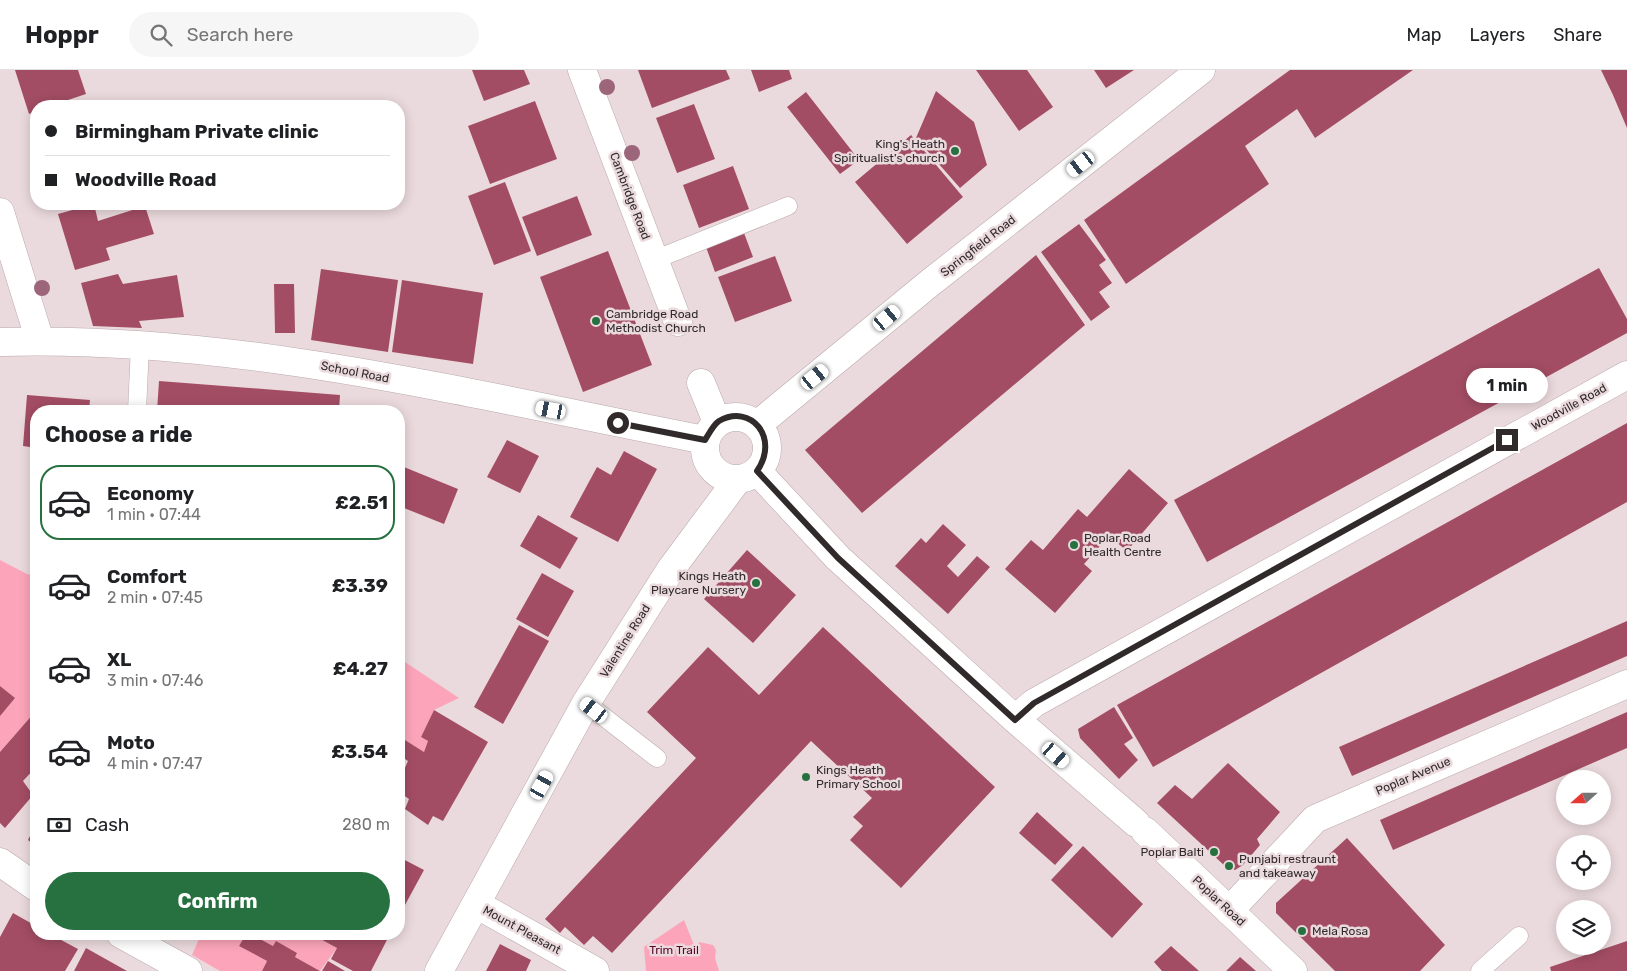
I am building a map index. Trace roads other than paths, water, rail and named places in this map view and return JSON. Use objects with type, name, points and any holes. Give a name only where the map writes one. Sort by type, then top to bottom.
[{"type":"street","name":"Cambridge Road","points":[[582,70],[678,322]]},
{"type":"street","name":"Springfield Road","points":[[757,425],[931,282],[1201,70]]},
{"type":"street","points":[[0,212],[40,341]]},
{"type":"street","name":"School Road","points":[[0,342],[40,341],[140,346],[324,365],[711,431]]},
{"type":"street","name":"Woodville Road","points":[[1015,720],[1034,703],[1627,375]]},
{"type":"street","points":[[701,383],[711,431],[705,455],[712,468],[724,476],[748,475],[764,460],[767,448],[764,435],[757,425],[745,418],[730,417],[711,431]]},
{"type":"street","name":"Poplar Road","points":[[748,475],[1015,720],[1140,827],[1293,971]]},
{"type":"street","name":"Valentine Road","points":[[439,971],[586,703],[671,569],[748,475]]},
{"type":"street","name":"Poplar Avenue","points":[[1229,911],[1315,819],[1627,684]]},
{"type":"street","points":[[0,862],[30,882]]},
{"type":"street","name":"Mount Pleasant","points":[[476,904],[595,971]]},
{"type":"street","points":[[132,940],[188,971]]},
{"type":"lane","points":[[654,260],[788,206]]},
{"type":"lane","points":[[137,405],[140,346]]},
{"type":"lane","points":[[586,703],[657,758]]},
{"type":"lane","points":[[1480,971],[1519,936]]},
{"type":"place","name":"King's Heath Spiritualist's church","points":[[955,151]]},
{"type":"place","name":"Cambridge Road Methodist Church","points":[[596,321]]},
{"type":"place","name":"Poplar Road Health Centre","points":[[1074,545]]},
{"type":"place","name":"Kings Heath Playcare Nursery","points":[[756,583]]},
{"type":"place","name":"Kings Heath Primary School","points":[[806,777]]},
{"type":"place","name":"Poplar Balti","points":[[1214,852]]},
{"type":"place","name":"Punjabi restraunt and takeaway","points":[[1229,866]]},
{"type":"place","name":"Mela Rosa","points":[[1302,931]]},
{"type":"park label","name":"Trim Trail","points":[[674,950]]}]
